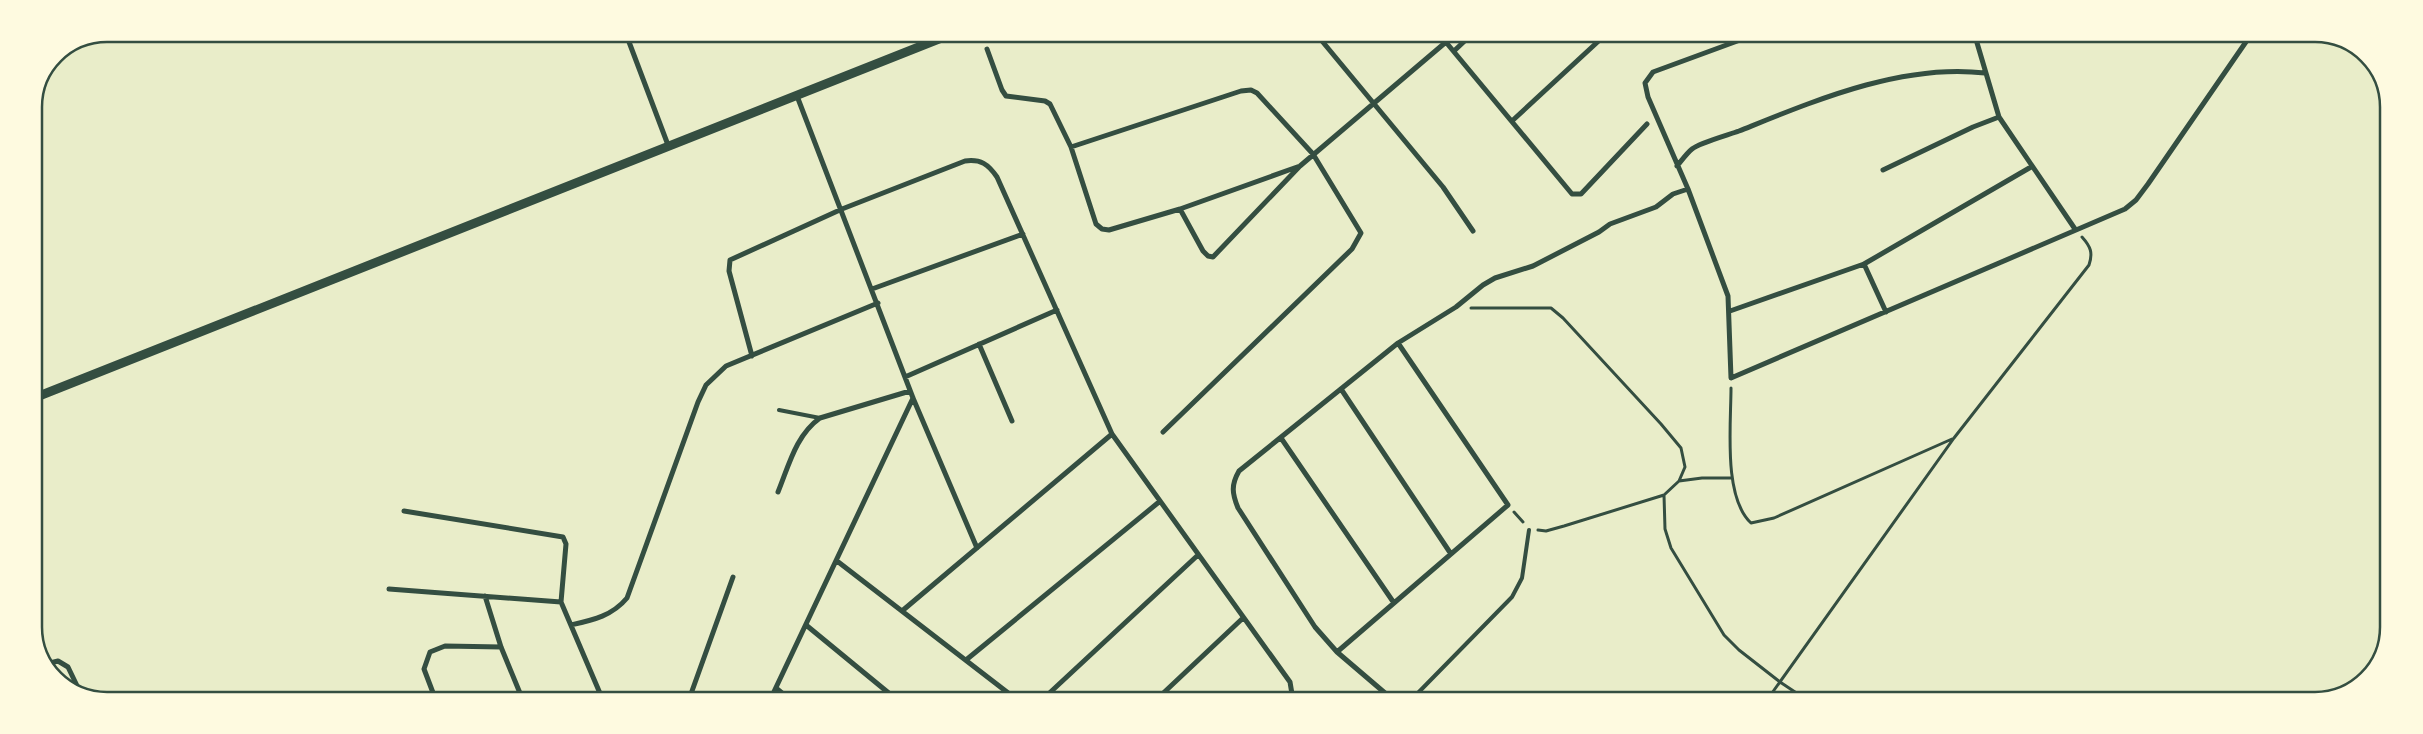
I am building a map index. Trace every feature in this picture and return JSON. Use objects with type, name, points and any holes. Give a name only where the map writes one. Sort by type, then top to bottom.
[{"type":"street","points":[[629,43],[668,145]]},
{"type":"street","points":[[43,394],[929,43]]},
{"type":"street","points":[[1323,43],[1443,187],[1473,231]]},
{"type":"street","points":[[1180,209],[1203,251],[1208,256],[1212,256],[1312,154],[1445,43]]},
{"type":"street","points":[[1447,43],[1568,191],[1576,196],[1581,194],[1647,124]]},
{"type":"street","points":[[1454,51],[1462,43]]},
{"type":"street","points":[[1512,121],[1596,43]]},
{"type":"street","points":[[1732,43],[1652,72],[1645,83],[1648,97],[1688,190],[1728,296],[1731,378],[2125,209],[2136,200],[2245,43]]},
{"type":"street","points":[[1976,43],[1999,117],[2031,167],[2075,229]]},
{"type":"street","points":[[987,50],[1006,96],[1045,101],[1050,104],[1071,147],[1096,224],[1102,229],[1115,228],[1180,209],[1300,166]]},
{"type":"street","points":[[1678,166],[1693,148],[1820,99],[1902,78],[1936,72],[1961,70],[1985,73]]},
{"type":"street","points":[[1071,147],[1241,91],[1251,90],[1257,93],[1312,154],[1361,233],[1358,241],[1163,432]]},
{"type":"street","points":[[797,96],[878,303],[904,377],[977,548]]},
{"type":"street","points":[[1883,170],[1973,127],[1999,117]]},
{"type":"street","points":[[752,356],[729,271],[729,262],[842,209],[965,161],[977,160],[989,165],[997,177],[1112,434],[1242,618],[1290,682],[1292,692]]},
{"type":"street","points":[[1730,311],[1864,264],[2031,167]]},
{"type":"street","points":[[1384,692],[1337,652],[1314,627],[1238,508],[1232,494],[1233,482],[1239,471],[1398,343],[1456,307],[1483,284],[1495,278],[1533,266],[1599,232],[1610,224],[1656,206],[1673,194],[1688,190]]},
{"type":"street","points":[[872,289],[1023,234]]},
{"type":"street","points":[[1864,264],[1886,312]]},
{"type":"street","points":[[571,625],[600,618],[617,609],[627,598],[698,402],[706,385],[726,366],[878,303]]},
{"type":"street","points":[[904,377],[1057,310]]},
{"type":"street","points":[[1337,652],[1508,505],[1398,343]]},
{"type":"street","points":[[979,344],[1012,421]]},
{"type":"street","points":[[1341,389],[1451,554]]},
{"type":"street","points":[[778,492],[799,440],[808,426],[820,418],[910,391]]},
{"type":"street","points":[[774,692],[913,398]]},
{"type":"street","points":[[902,611],[1112,434]]},
{"type":"street","points":[[1281,438],[1394,603]]},
{"type":"street","points":[[966,660],[1159,502]]},
{"type":"street","points":[[404,511],[563,537],[566,544],[561,602],[599,692]]},
{"type":"street","points":[[1051,692],[1198,556]]},
{"type":"street","points":[[837,561],[1007,692]]},
{"type":"street","points":[[692,692],[733,577]]},
{"type":"street","points":[[389,590],[561,602]]},
{"type":"street","points":[[485,596],[501,647],[520,692]]},
{"type":"street","points":[[1164,692],[1242,618]]},
{"type":"street","points":[[806,625],[887,692]]},
{"type":"street","points":[[434,692],[424,669],[430,652],[446,646],[501,647]]},
{"type":"street","points":[[54,662],[58,661],[68,667],[76,683]]},
{"type":"street","points":[[776,688],[781,692]]},
{"type":"lane","points":[[779,410],[820,418]]},
{"type":"lane","points":[[1419,692],[1512,598],[1522,578],[1529,530]]},
{"type":"path","points":[[1773,692],[1954,438],[2089,265],[2092,256],[2091,247],[2075,229]]},
{"type":"path","points":[[1456,307],[1551,308],[1563,318],[1662,424],[1681,448],[1685,467],[1679,481],[1664,495],[1546,531],[1529,530],[1508,505]]},
{"type":"path","points":[[1731,378],[1731,478],[1744,517],[1751,523],[1774,518],[1954,438]]},
{"type":"path","points":[[1679,481],[1702,478],[1731,478]]},
{"type":"path","points":[[1664,495],[1665,529],[1671,548],[1719,628],[1740,650],[1795,692]]}]
